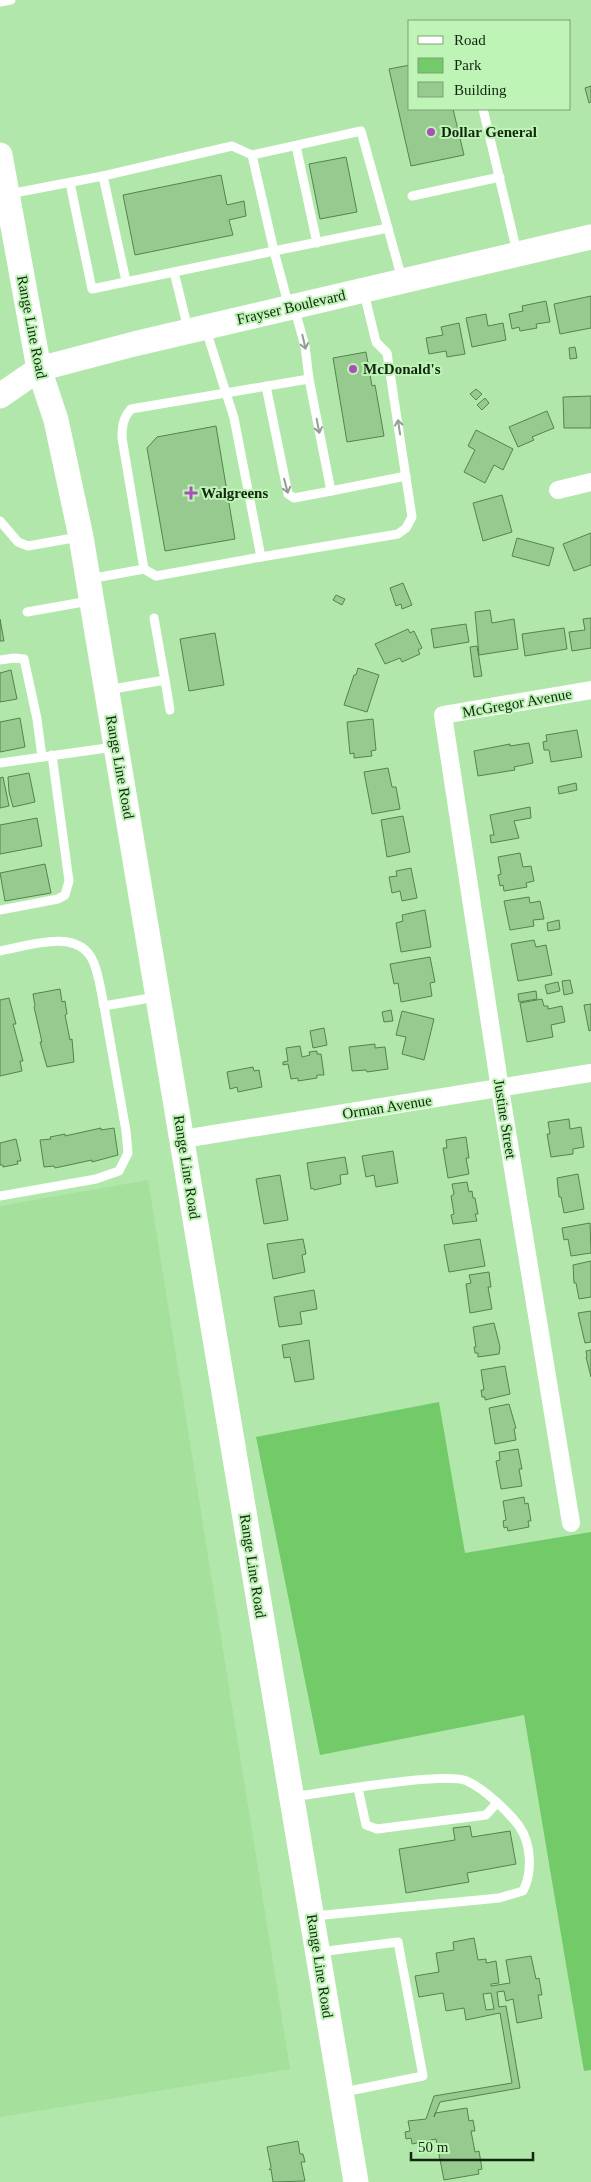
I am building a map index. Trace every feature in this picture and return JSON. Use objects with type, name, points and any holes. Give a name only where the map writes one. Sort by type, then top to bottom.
[{"type":"main road","name":"Range Line Road","points":[[0,156],[10,230],[38,369],[56,420],[81,537],[356,2182]]},
{"type":"main road","name":"Frayser Boulevard","points":[[0,396],[38,369],[291,306],[591,237]]},
{"type":"street","points":[[558,490],[591,482]]},
{"type":"street","name":"McGregor Avenue","points":[[443,715],[591,690]]},
{"type":"street","name":"Justine Street","points":[[443,715],[500,1089],[571,1523]]},
{"type":"street","name":"Orman Avenue","points":[[183,1139],[591,1073]]},
{"type":"lane","points":[[0,2],[11,0]]},
{"type":"lane","points":[[484,110],[517,254]]},
{"type":"lane","points":[[6,195],[70,183],[232,146],[252,155],[360,131],[402,281]]},
{"type":"lane","points":[[296,146],[317,243]]},
{"type":"lane","points":[[252,155],[274,251],[305,346],[309,378],[331,491]]},
{"type":"lane","points":[[102,176],[126,281]]},
{"type":"lane","points":[[412,196],[500,177]]},
{"type":"lane","points":[[70,183],[92,288],[388,228]]},
{"type":"lane","points":[[174,272],[234,418],[261,557]]},
{"type":"lane","points":[[27,612],[144,570],[156,576],[398,534],[402,531],[412,517],[387,353],[376,342],[363,290]]},
{"type":"lane","points":[[144,570],[122,438],[122,426],[125,416],[131,409],[309,378]]},
{"type":"lane","points":[[266,386],[288,494],[294,498],[406,476]]},
{"type":"lane","points":[[0,521],[18,542],[28,546],[81,537]]},
{"type":"lane","points":[[154,618],[170,710]]},
{"type":"lane","points":[[0,660],[24,659],[47,756],[69,880],[65,895],[58,899],[0,910]]},
{"type":"lane","points":[[107,690],[165,680]]},
{"type":"lane","points":[[0,763],[117,746]]},
{"type":"lane","points":[[0,951],[60,940],[82,946],[93,960],[104,1006],[128,1153],[119,1171],[96,1180],[0,1196]]},
{"type":"lane","points":[[104,1006],[159,996]]},
{"type":"lane","points":[[292,1797],[438,1778],[466,1780],[508,1811],[524,1834],[530,1864],[528,1880],[523,1891],[499,1898],[312,1917]]},
{"type":"lane","points":[[358,1788],[366,1825],[377,1828],[486,1815],[497,1803]]},
{"type":"lane","points":[[317,1952],[398,1942],[423,2076],[341,2093]]},
{"type":"shaded area","points":[[148,1180],[290,2069],[0,2117],[0,1206]]},
{"type":"green space","points":[[439,1402],[465,1553],[591,1532],[591,2070],[584,2071],[524,1715],[320,1755],[256,1437]]},
{"type":"building","name":"Dollar General","points":[[408,65],[408,110],[453,110],[464,155],[411,166],[389,69]]},
{"type":"building","points":[[591,86],[591,102],[589,103],[585,88]]},
{"type":"building","points":[[346,157],[357,212],[320,219],[309,164]]},
{"type":"building","points":[[221,175],[227,205],[244,201],[246,216],[229,220],[233,235],[135,255],[123,195]]},
{"type":"building","points":[[591,296],[591,328],[560,334],[554,304]]},
{"type":"building","points":[[546,301],[550,322],[536,324],[537,328],[520,331],[519,327],[512,329],[509,314],[523,311],[522,306]]},
{"type":"building","points":[[486,314],[488,326],[503,323],[506,340],[472,347],[466,318]]},
{"type":"building","points":[[459,323],[465,354],[447,357],[446,351],[429,354],[426,338],[443,335],[441,327]]},
{"type":"building","points":[[575,347],[577,358],[570,359],[569,348]]},
{"type":"building","points":[[366,352],[372,386],[375,385],[384,436],[347,442],[333,358]]},
{"type":"building","points":[[476,389],[482,394],[476,400],[470,394]]},
{"type":"building","points":[[591,396],[591,428],[564,428],[563,397]]},
{"type":"building","points":[[485,398],[489,403],[482,410],[477,405]]},
{"type":"building","points":[[547,411],[554,428],[532,437],[534,440],[518,447],[509,427]]},
{"type":"building","name":"Walgreens","points":[[216,426],[235,539],[165,551],[147,448],[157,437]]},
{"type":"building","points":[[476,430],[513,449],[503,470],[494,465],[485,483],[464,472],[475,450],[468,446]]},
{"type":"building","points":[[502,495],[512,532],[483,541],[473,503]]},
{"type":"building","points":[[591,533],[591,565],[574,571],[563,544]]},
{"type":"building","points":[[517,538],[554,548],[549,566],[512,556]]},
{"type":"building","points":[[403,583],[412,605],[402,609],[401,604],[396,606],[390,588]]},
{"type":"building","points":[[336,595],[345,599],[342,605],[333,600]]},
{"type":"building","points":[[490,610],[492,623],[514,619],[518,649],[479,655],[475,612]]},
{"type":"building","points":[[591,618],[591,648],[572,651],[569,632],[585,630],[583,619]]},
{"type":"building","points":[[0,619],[4,641],[0,641]]},
{"type":"building","points":[[466,624],[469,642],[434,648],[431,629]]},
{"type":"building","points":[[564,628],[567,649],[525,656],[522,634]]},
{"type":"building","points":[[408,629],[410,633],[414,631],[422,648],[418,650],[420,654],[402,662],[400,658],[385,664],[375,644]]},
{"type":"building","points":[[215,633],[224,685],[189,691],[180,639]]},
{"type":"building","points":[[477,646],[482,676],[474,677],[470,647]]},
{"type":"building","points":[[358,668],[379,675],[367,712],[344,705]]},
{"type":"building","points":[[11,670],[17,699],[0,702],[0,673]]},
{"type":"building","points":[[20,718],[25,747],[0,752],[0,722]]},
{"type":"building","points":[[373,719],[376,750],[371,751],[372,756],[354,758],[354,753],[350,754],[347,722]]},
{"type":"building","points":[[577,730],[582,757],[551,762],[549,750],[544,750],[543,742],[547,741],[546,735]]},
{"type":"building","points":[[529,743],[533,763],[514,767],[515,770],[478,776],[474,751],[510,744],[510,746]]},
{"type":"building","points":[[388,768],[392,787],[396,787],[400,809],[372,814],[364,772]]},
{"type":"building","points":[[29,773],[35,802],[13,807],[8,777]]},
{"type":"building","points":[[3,777],[9,806],[0,808],[0,778]]},
{"type":"building","points":[[576,783],[577,790],[559,794],[558,787]]},
{"type":"building","points":[[530,807],[531,818],[514,821],[519,838],[491,843],[490,835],[494,835],[490,815]]},
{"type":"building","points":[[403,816],[410,852],[387,857],[381,820]]},
{"type":"building","points":[[37,818],[42,846],[0,854],[0,825]]},
{"type":"building","points":[[520,853],[523,867],[531,866],[534,881],[526,883],[527,887],[504,891],[503,885],[500,886],[498,875],[501,874],[498,857]]},
{"type":"building","points":[[45,864],[51,893],[5,901],[0,873]]},
{"type":"building","points":[[411,868],[417,898],[402,901],[400,891],[392,893],[389,877],[397,876],[396,871]]},
{"type":"building","points":[[529,897],[530,903],[540,901],[544,919],[533,920],[534,926],[510,930],[504,901]]},
{"type":"building","points":[[425,910],[431,947],[401,952],[396,923],[403,921],[402,915]]},
{"type":"building","points":[[559,920],[560,929],[548,931],[547,923]]},
{"type":"building","points":[[534,940],[536,947],[546,945],[552,975],[518,981],[511,944]]},
{"type":"building","points":[[430,957],[435,982],[430,983],[432,996],[401,1002],[398,983],[394,984],[390,964]]},
{"type":"building","points":[[570,980],[573,993],[564,995],[562,981]]},
{"type":"building","points":[[558,982],[560,991],[547,994],[545,985]]},
{"type":"building","points":[[60,989],[62,1002],[65,1001],[67,1014],[65,1015],[70,1040],[72,1039],[74,1062],[47,1067],[40,1042],[42,1042],[33,994]]},
{"type":"building","points":[[536,991],[537,999],[519,1002],[518,994]]},
{"type":"building","points":[[9,998],[16,1024],[13,1024],[23,1061],[20,1061],[22,1071],[0,1076],[0,1000]]},
{"type":"building","points":[[542,999],[544,1006],[548,1006],[548,1009],[562,1006],[565,1022],[551,1025],[553,1037],[527,1042],[520,1003]]},
{"type":"building","points":[[591,1004],[591,1030],[589,1031],[584,1005]]},
{"type":"building","points":[[391,1010],[393,1021],[384,1022],[382,1012]]},
{"type":"building","points":[[402,1011],[434,1019],[424,1060],[402,1054],[406,1037],[396,1035]]},
{"type":"building","points":[[324,1028],[327,1045],[313,1048],[310,1031]]},
{"type":"building","points":[[375,1044],[375,1048],[385,1047],[388,1069],[367,1072],[366,1070],[352,1071],[349,1047]]},
{"type":"building","points":[[300,1046],[302,1057],[310,1055],[309,1052],[317,1051],[317,1054],[321,1054],[324,1075],[317,1075],[317,1078],[298,1081],[298,1078],[291,1079],[288,1064],[283,1065],[283,1062],[288,1061],[286,1048]]},
{"type":"building","points":[[253,1067],[254,1071],[259,1070],[262,1087],[238,1092],[237,1087],[230,1089],[227,1072]]},
{"type":"building","points":[[569,1119],[570,1129],[581,1127],[584,1147],[573,1149],[573,1154],[551,1157],[547,1134],[550,1134],[548,1122]]},
{"type":"building","points":[[101,1128],[101,1130],[114,1128],[118,1155],[92,1162],[92,1160],[55,1168],[54,1166],[44,1167],[40,1140]]},
{"type":"building","points":[[466,1137],[469,1158],[466,1158],[469,1174],[448,1178],[443,1148],[447,1148],[446,1140]]},
{"type":"building","points":[[16,1139],[21,1161],[17,1161],[18,1164],[3,1167],[3,1165],[0,1165],[0,1143]]},
{"type":"building","points":[[393,1151],[398,1183],[376,1187],[374,1175],[366,1177],[362,1156]]},
{"type":"building","points":[[345,1157],[348,1174],[340,1175],[341,1184],[311,1189],[307,1163]]},
{"type":"building","points":[[578,1174],[584,1209],[564,1213],[561,1197],[559,1197],[557,1178]]},
{"type":"building","points":[[280,1175],[288,1220],[264,1224],[256,1179]]},
{"type":"building","points":[[467,1182],[469,1192],[472,1191],[473,1198],[475,1198],[478,1214],[475,1214],[477,1221],[453,1224],[451,1215],[454,1214],[451,1196],[454,1194],[452,1184]]},
{"type":"building","points":[[590,1223],[591,1253],[571,1256],[568,1239],[564,1240],[562,1228]]},
{"type":"building","points":[[303,1239],[306,1254],[302,1255],[305,1272],[273,1279],[267,1244]]},
{"type":"building","points":[[480,1239],[485,1266],[449,1272],[444,1245]]},
{"type":"building","points":[[591,1261],[591,1297],[579,1299],[576,1283],[574,1283],[573,1265]]},
{"type":"building","points":[[489,1272],[491,1287],[488,1287],[492,1309],[470,1313],[466,1284],[471,1283],[469,1275]]},
{"type":"building","points":[[314,1290],[317,1309],[300,1312],[302,1324],[279,1327],[274,1297]]},
{"type":"building","points":[[591,1311],[591,1342],[585,1343],[578,1313]]},
{"type":"building","points":[[494,1323],[500,1347],[499,1354],[478,1357],[474,1347],[476,1347],[473,1327]]},
{"type":"building","points":[[309,1340],[314,1379],[295,1382],[290,1357],[284,1358],[282,1345]]},
{"type":"building","points":[[591,1350],[591,1377],[586,1351]]},
{"type":"building","points":[[505,1366],[510,1394],[485,1400],[485,1397],[482,1397],[481,1390],[484,1390],[481,1370]]},
{"type":"building","points":[[509,1404],[516,1428],[514,1429],[516,1440],[495,1444],[489,1408]]},
{"type":"building","points":[[518,1449],[522,1469],[519,1469],[522,1486],[501,1489],[496,1461],[500,1460],[499,1452]]},
{"type":"building","points":[[524,1497],[525,1504],[528,1503],[531,1521],[528,1521],[529,1527],[508,1531],[507,1527],[504,1528],[503,1521],[506,1520],[503,1501]]},
{"type":"building","points":[[470,1826],[472,1837],[510,1831],[516,1864],[467,1873],[469,1882],[406,1893],[399,1849],[455,1840],[453,1828]]},
{"type":"building","points":[[474,1938],[478,1960],[486,1959],[486,1963],[496,1961],[499,1983],[491,1984],[491,1986],[510,1983],[506,1960],[531,1956],[536,1979],[539,1978],[542,1995],[538,1995],[542,2018],[517,2023],[513,1999],[506,2001],[504,1991],[497,1992],[499,2007],[506,2006],[520,2088],[440,2102],[436,2113],[467,2108],[469,2121],[473,2120],[475,2131],[471,2131],[475,2152],[479,2151],[482,2169],[478,2170],[479,2174],[444,2180],[436,2139],[412,2144],[411,2138],[406,2139],[405,2132],[410,2131],[408,2121],[426,2119],[434,2096],[512,2083],[500,2013],[466,2020],[464,2008],[446,2011],[443,1993],[419,1997],[415,1976],[439,1972],[436,1953],[454,1950],[453,1942]],"holes":[[[491,1993],[494,2009],[486,2010],[483,1994]]]},
{"type":"building","points":[[298,2141],[300,2154],[303,2154],[305,2162],[301,2162],[305,2181],[273,2182],[271,2169],[269,2170],[271,2167],[267,2147]]},
{"type":"place","name":"Dollar General","points":[[431,132]]},
{"type":"place","name":"McDonald's","points":[[353,369]]},
{"type":"place","name":"Walgreens","points":[[191,493]]}]
